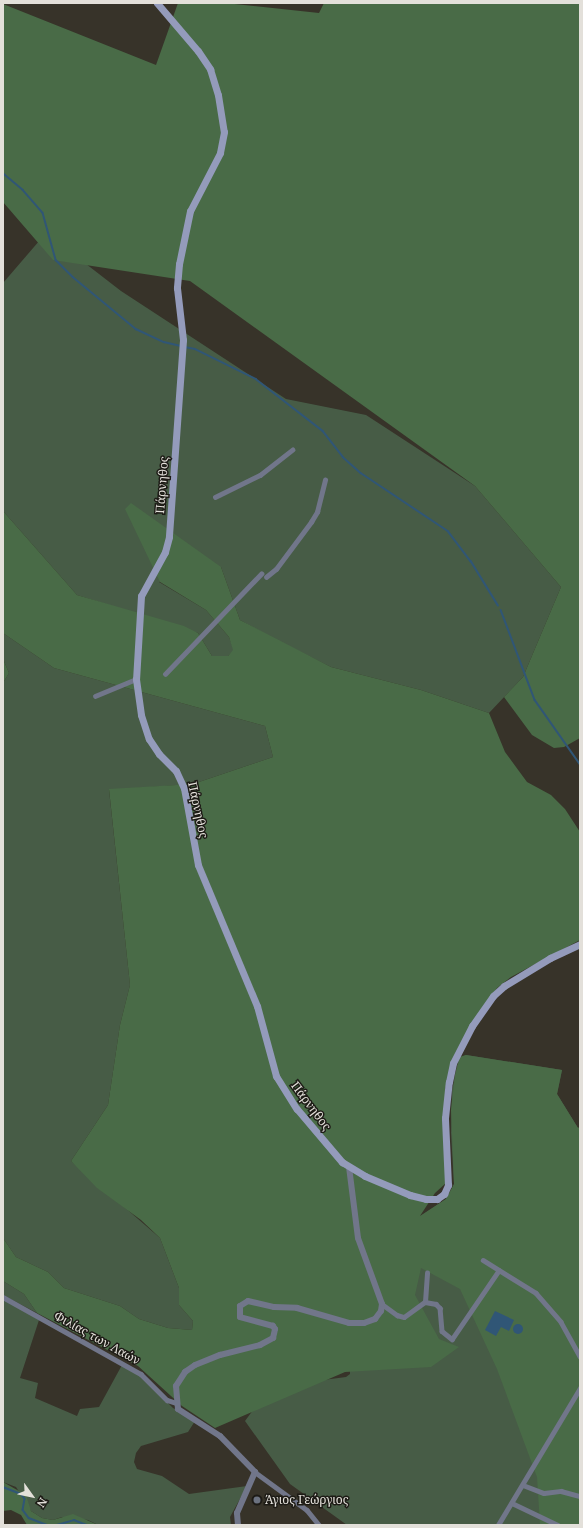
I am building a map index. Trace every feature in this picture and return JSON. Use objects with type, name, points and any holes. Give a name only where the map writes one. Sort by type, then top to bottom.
[{"type":"main road","name":"Πάρνηθος","points":[[157,3],[198,51],[210,69],[218,95],[224,132],[220,153],[194,199],[187,221],[177,282],[183,340],[169,537],[165,552],[141,596],[136,679],[141,715],[149,740],[159,754],[176,771],[184,788],[200,870],[257,1006],[276,1076],[297,1109],[337,1157],[349,1167],[417,1197],[433,1200],[444,1194],[448,1182],[446,1096],[453,1063],[466,1038],[499,990],[550,958],[580,944]]},
{"type":"street","points":[[214,497],[260,475],[292,450]]},
{"type":"street","points":[[266,578],[276,569],[311,522],[317,512],[325,480]]},
{"type":"street","points":[[165,674],[261,574]]},
{"type":"street","points":[[95,696],[136,679]]},
{"type":"street","points":[[319,1525],[307,1510],[255,1472],[220,1436],[179,1410],[176,1403],[176,1386],[185,1372],[195,1365],[220,1355],[260,1345],[275,1332],[269,1324],[240,1317],[240,1306],[248,1301],[274,1307],[298,1308],[349,1323],[364,1323],[375,1319],[381,1311],[382,1304],[358,1238],[349,1167]]},
{"type":"street","points":[[483,1260],[536,1293],[560,1322],[580,1356]]},
{"type":"street","points":[[425,1302],[438,1306],[442,1331],[452,1339],[499,1270]]},
{"type":"street","points":[[425,1302],[427,1273]]},
{"type":"street","name":"Φιλίας των Λαών","points":[[3,1297],[141,1374],[167,1400],[176,1403]]},
{"type":"street","points":[[382,1304],[396,1315],[404,1317],[425,1302]]},
{"type":"street","points":[[498,1525],[580,1388]]},
{"type":"street","points":[[238,1525],[237,1513],[255,1472]]},
{"type":"street","points":[[523,1485],[544,1493],[561,1491],[580,1496]]},
{"type":"street","points":[[512,1503],[558,1525]]},
{"type":"green space","points":[[178,3],[225,3],[319,13],[324,3],[580,3],[580,738],[564,747],[554,748],[532,735],[504,697],[523,677],[561,587],[475,486],[190,281],[53,260],[3,202],[3,4],[156,65]]},
{"type":"green space","points":[[46,233],[121,291],[286,399],[366,415],[475,486],[561,587],[523,677],[489,713],[421,690],[331,667],[274,639],[240,620],[221,567],[159,582],[206,610],[229,637],[234,650],[228,656],[212,656],[198,633],[77,595],[3,511],[3,283]]},
{"type":"green space","points":[[131,503],[221,567],[240,620],[331,667],[421,690],[489,713],[505,752],[527,782],[551,795],[565,809],[580,832],[580,940],[511,977],[497,988],[469,1028],[445,1089],[446,1183],[435,1193],[420,1216],[446,1199],[454,1184],[451,1110],[455,1075],[460,1057],[466,1055],[562,1070],[557,1094],[578,1128],[580,1127],[580,1525],[540,1525],[537,1477],[497,1369],[460,1289],[421,1268],[415,1295],[439,1339],[459,1347],[431,1367],[345,1372],[215,1428],[182,1406],[138,1366],[37,1313],[24,1294],[3,1281],[3,1238],[16,1257],[48,1272],[64,1288],[120,1306],[139,1319],[168,1328],[192,1330],[193,1321],[179,1305],[179,1288],[160,1238],[141,1220],[97,1188],[71,1161],[108,1105],[120,1025],[130,985],[109,789],[193,784],[273,757],[265,726],[54,668],[3,633],[3,511],[77,595],[184,626],[198,633],[212,656],[228,656],[233,650],[229,637],[206,610],[160,582],[125,509]]},
{"type":"green space","points":[[3,633],[54,668],[265,726],[273,757],[193,784],[109,790],[130,985],[120,1025],[108,1105],[71,1161],[160,1238],[179,1288],[179,1305],[193,1321],[192,1330],[168,1328],[139,1319],[120,1306],[64,1288],[48,1272],[16,1257],[3,1238],[3,683],[9,673],[3,659]]},
{"type":"green space","points":[[3,659],[9,673],[3,683]]},
{"type":"green space","points":[[466,1055],[562,1070],[557,1094],[578,1128],[580,1127],[580,1525],[347,1525],[290,1484],[245,1421],[270,1387],[346,1377],[350,1374],[350,1366],[419,1217],[446,1199],[452,1191],[454,1184],[451,1133],[452,1090],[458,1061],[460,1057]]},
{"type":"green space","points":[[3,1281],[24,1294],[37,1313],[3,1295]]},
{"type":"green space","points":[[3,1299],[39,1320],[20,1378],[38,1383],[35,1398],[77,1416],[80,1409],[99,1407],[122,1365],[140,1375],[173,1408],[195,1421],[188,1432],[141,1446],[136,1453],[134,1462],[137,1469],[162,1476],[189,1494],[247,1486],[230,1517],[231,1525],[98,1525],[88,1520],[62,1517],[53,1520],[42,1518],[31,1511],[16,1487],[3,1482]]},
{"type":"green space","points":[[3,1482],[26,1495],[31,1511],[42,1518],[53,1520],[73,1514],[98,1525],[27,1525],[21,1515],[11,1510],[3,1511]]},
{"type":"water","points":[[495,1311],[514,1320],[509,1331],[501,1327],[496,1336],[485,1330]]},
{"type":"water","points":[[516,1324],[520,1324],[522,1325],[522,1333],[516,1334],[513,1331],[513,1327]]},
{"type":"waterway","points":[[3,173],[23,190],[43,213],[56,260],[73,277],[136,329],[164,342],[181,346]]},
{"type":"waterway","points":[[185,347],[195,349],[256,379],[323,431],[343,457],[361,473],[448,531],[471,561],[498,605]]},
{"type":"waterway","points":[[501,610],[535,700],[580,764]]},
{"type":"waterway","points":[[3,1487],[21,1494],[25,1499],[23,1510],[29,1518],[47,1525]]},
{"type":"waterway","points":[[57,1525],[74,1520],[87,1525]]},
{"type":"place","name":"Άγιος Γεώργιος","points":[[257,1500]]}]
